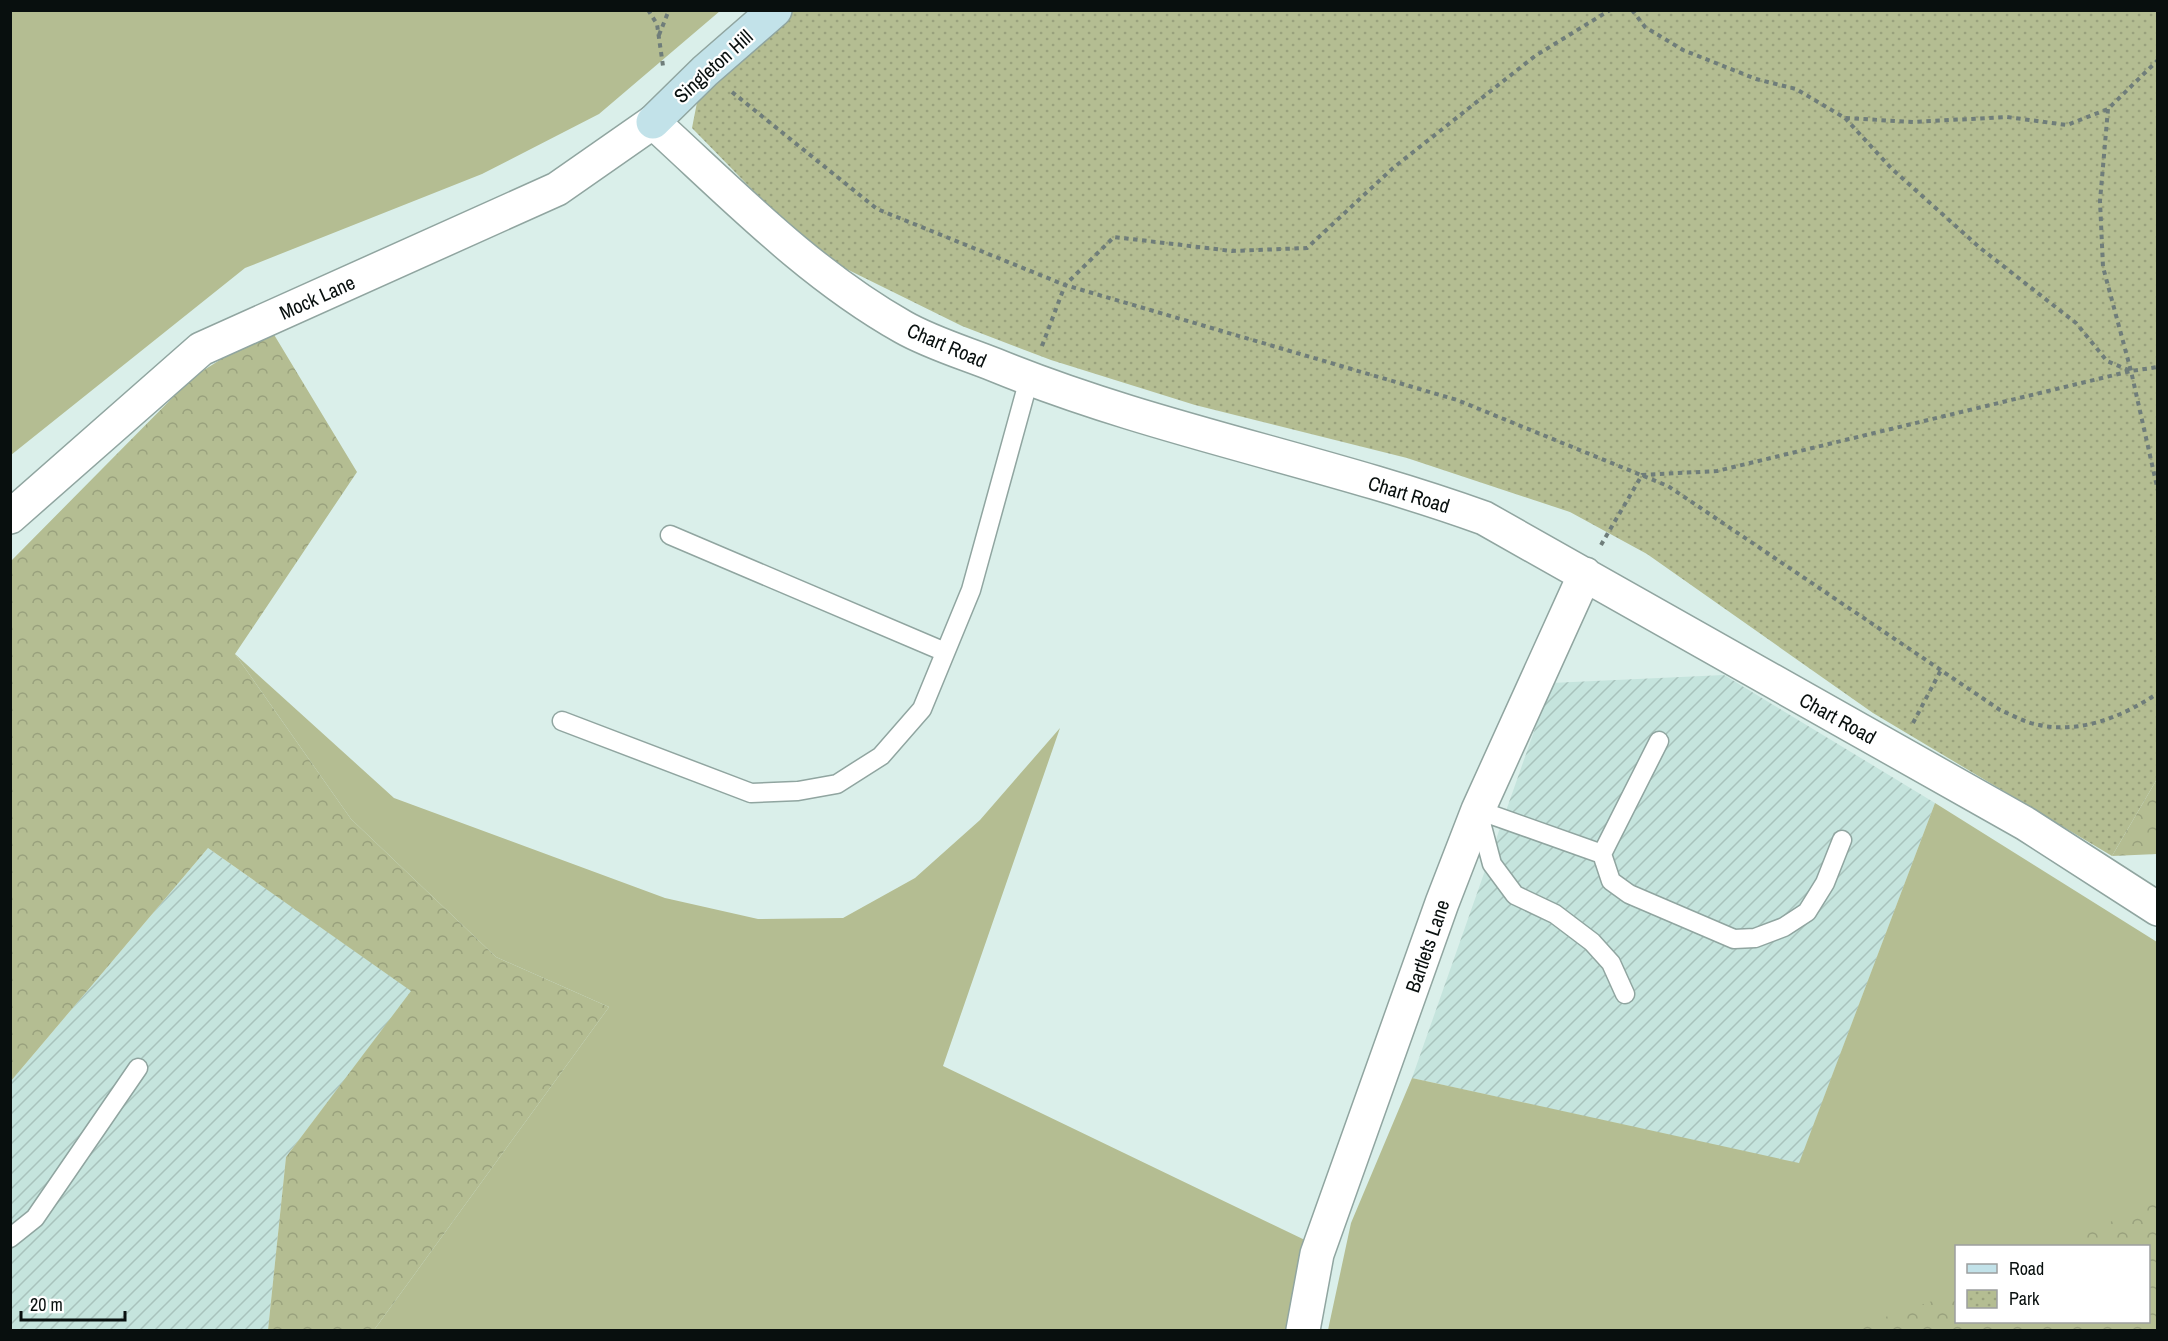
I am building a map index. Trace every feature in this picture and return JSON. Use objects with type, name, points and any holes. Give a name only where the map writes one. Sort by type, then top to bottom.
[{"type":"street","name":"Singleton Hill","points":[[653,122],[705,71],[775,10]]},
{"type":"street","name":"Chart Road","points":[[653,122],[815,269],[905,328],[1029,379],[1162,424],[1421,495],[1484,518],[2026,824],[2157,909]]},
{"type":"street","name":"Mock Lane","points":[[10,517],[201,349],[557,189],[653,122]]},
{"type":"street","name":"Bartlets Lane","points":[[1303,1330],[1317,1254],[1442,903],[1478,810],[1584,574]]},
{"type":"lane","points":[[562,721],[751,793],[798,791],[837,784],[881,756],[922,709],[970,590],[1029,379]]},
{"type":"lane","points":[[670,535],[945,652]]},
{"type":"lane","points":[[1659,741],[1602,854],[1611,880],[1629,894],[1734,939],[1755,938],[1784,927],[1807,912],[1825,883],[1842,840]]},
{"type":"lane","points":[[1478,810],[1602,854]]},
{"type":"lane","points":[[1478,810],[1492,864],[1515,895],[1555,914],[1592,942],[1611,963],[1625,994]]},
{"type":"lane","points":[[10,1238],[35,1218],[138,1068]]},
{"type":"path","points":[[659,37],[669,10]]},
{"type":"path","points":[[1029,379],[1065,285],[1114,237],[1232,251],[1307,248],[1393,168],[1517,70],[1535,56],[1610,10]]},
{"type":"path","points":[[1632,10],[1645,27],[1683,50],[1756,80],[1796,89],[1845,118],[1892,168],[1970,239],[2076,322],[2107,361],[2132,371]]},
{"type":"path","points":[[1845,118],[1913,122],[2007,117],[2067,125],[2108,109],[2157,60]]},
{"type":"path","points":[[705,71],[877,208],[1065,285],[1457,400],[1668,486],[2000,710],[2039,725],[2081,726],[2107,720],[2137,706],[2157,693]]},
{"type":"path","points":[[2108,109],[2100,201],[2103,267],[2132,371],[2157,491]]},
{"type":"path","points":[[1642,475],[1717,471],[2132,371],[2157,367]]},
{"type":"path","points":[[1584,574],[1642,475]]},
{"type":"path","points":[[1898,752],[1941,670]]},
{"type":"shaded area","points":[[1724,675],[1935,803],[1799,1164],[1412,1078],[1551,683]]},
{"type":"shaded area","points":[[208,848],[412,991],[286,1157],[268,1330],[11,1330],[11,1081]]},
{"type":"green space","points":[[11,10],[720,11],[599,114],[482,174],[245,268],[11,455]]},
{"type":"green space","points":[[787,11],[2157,11],[2157,779],[2112,856],[1873,713],[1647,554],[1570,512],[1407,458],[1195,405],[1051,360],[962,326],[814,253],[692,128],[701,82]]},
{"type":"green space","points":[[270,328],[357,472],[235,654],[351,819],[496,957],[609,1007],[374,1330],[268,1330],[286,1157],[411,991],[208,848],[11,1081],[11,561],[193,377]]},
{"type":"green space","points":[[235,654],[394,798],[665,898],[758,919],[843,918],[915,878],[980,820],[1060,728],[943,1066],[1307,1241],[1286,1330],[374,1330],[609,1007],[496,957],[351,819]]},
{"type":"green space","points":[[2157,779],[2157,854],[2112,856]]},
{"type":"green space","points":[[1935,803],[2157,942],[2157,1330],[1328,1330],[1351,1223],[1412,1078],[1799,1163]]},
{"type":"green space","points":[[2157,1200],[2157,1330],[1847,1330],[1955,1293],[1955,1323],[2150,1323],[2150,1245],[2061,1245]]}]
